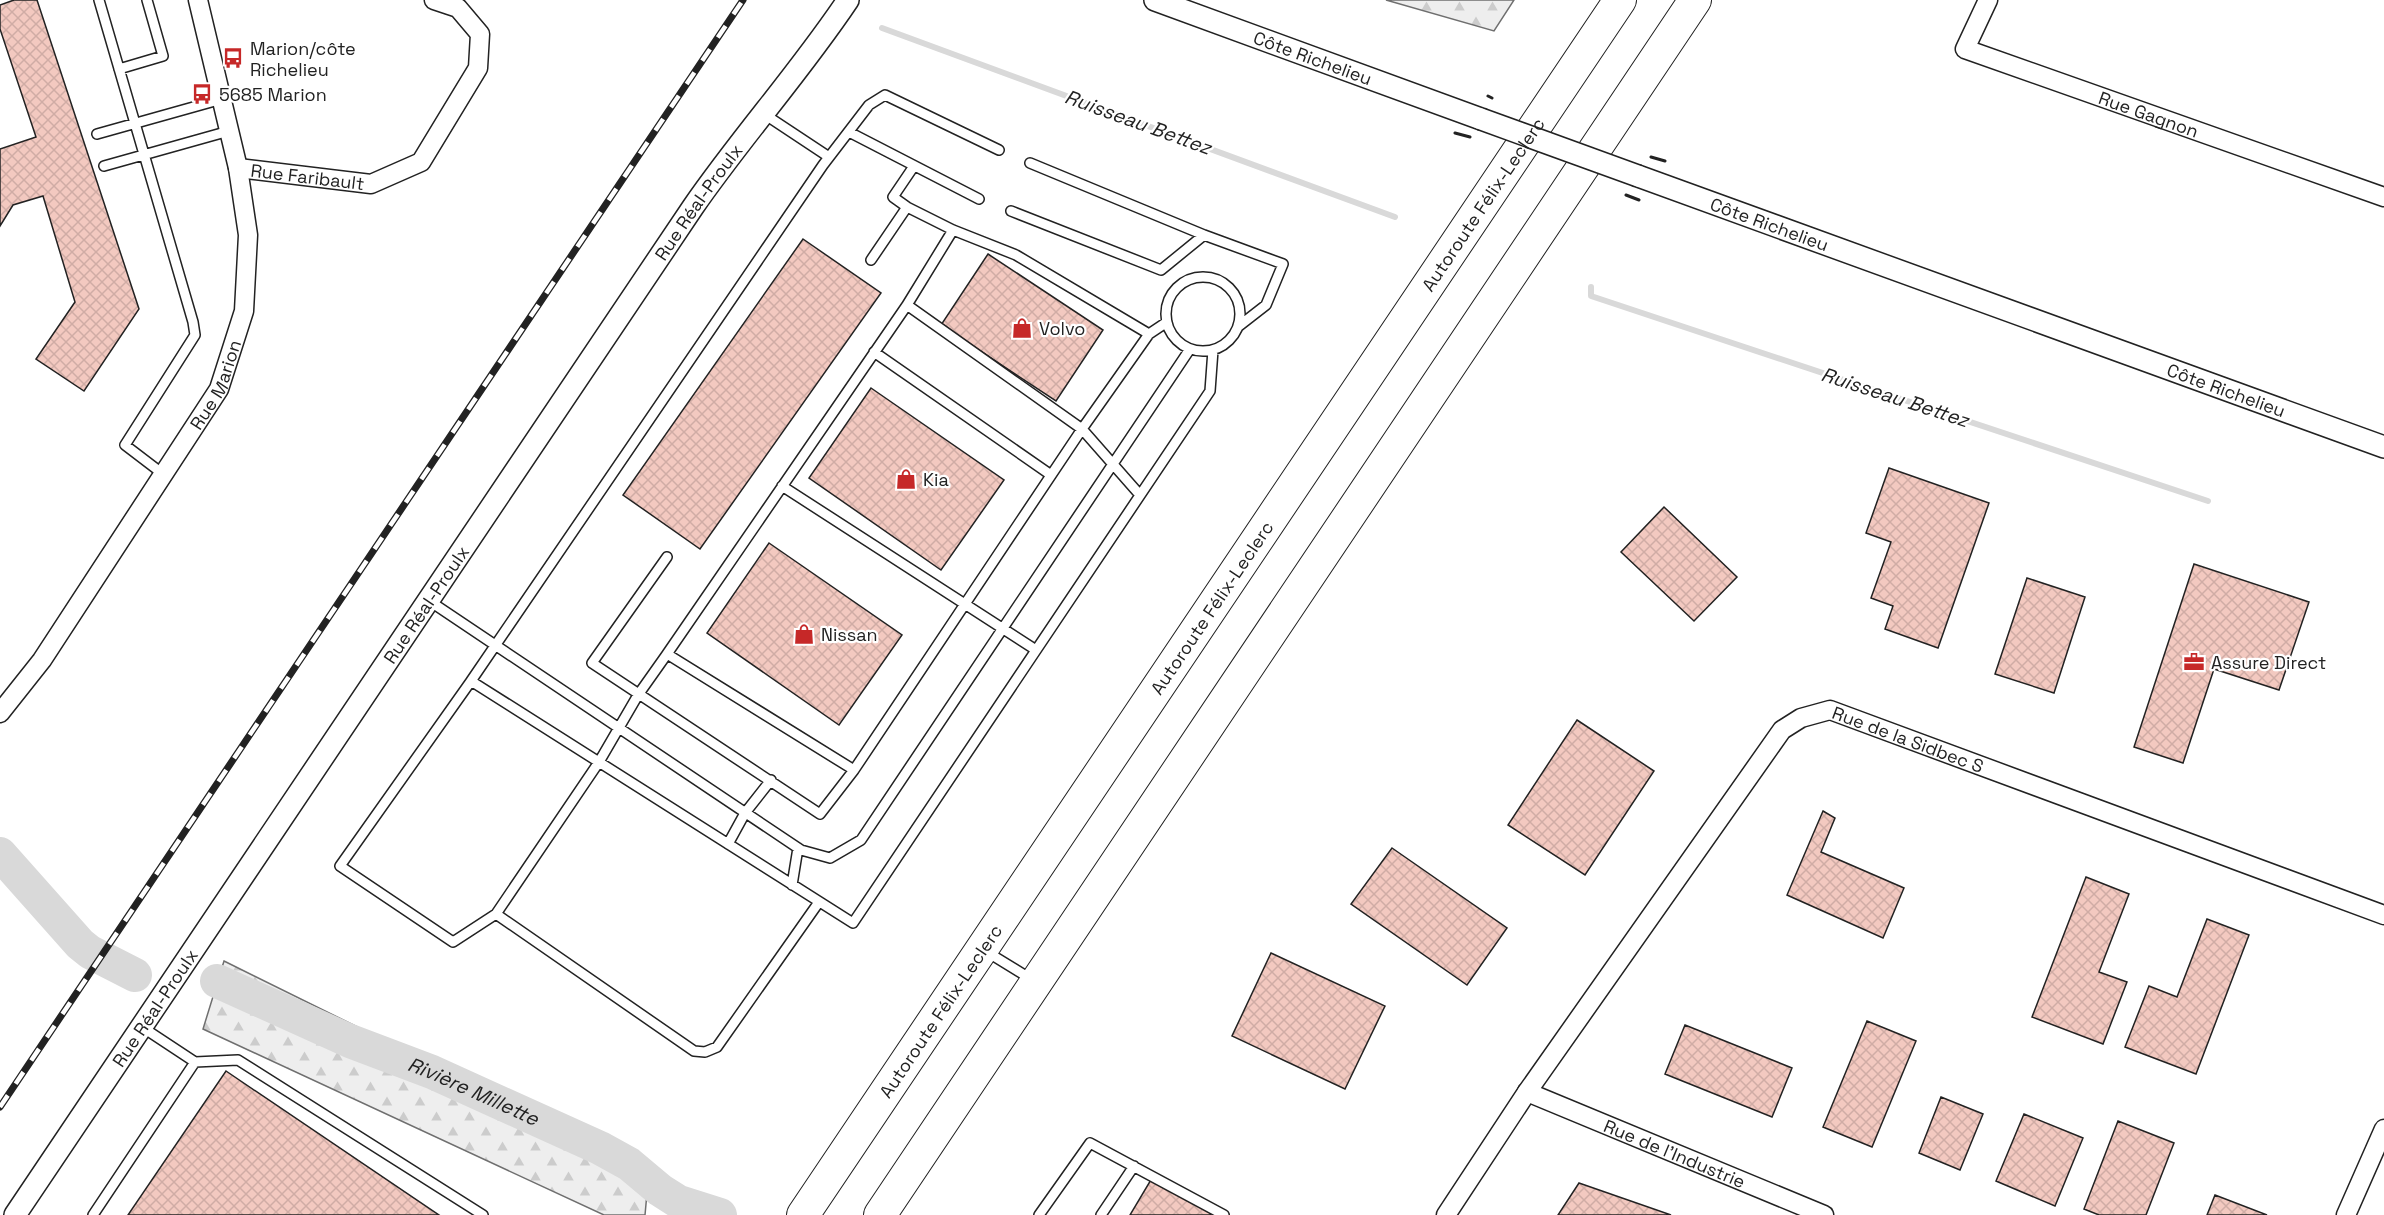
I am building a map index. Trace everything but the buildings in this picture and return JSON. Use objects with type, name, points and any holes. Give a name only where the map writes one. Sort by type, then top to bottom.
[{"type":"highway","name":"Autoroute Félix-Leclerc","points":[[803,1215],[1620,0]]},
{"type":"highway","points":[[880,1215],[1695,0]]},
{"type":"street","name":"Rue Marion","points":[[0,713],[42,660],[219,389],[244,311],[248,235],[238,168],[198,0]]},
{"type":"street","name":"Rue Faribault","points":[[238,168],[371,184],[421,162],[478,68],[480,33],[458,8],[434,0]]},
{"type":"street","name":"Rue Réal-Proulx","points":[[15,1215],[702,193],[805,63],[848,0]]},
{"type":"street","name":"Côte Richelieu","points":[[1155,0],[2384,447]]},
{"type":"street","name":"Rue Gagnon","points":[[1988,0],[1965,49],[2384,197]]},
{"type":"street","name":"Rue de la Sidbec S","points":[[1446,1215],[1527,1092],[1782,730],[1801,718],[1830,710],[2384,915]]},
{"type":"street","name":"Rue de l'Industrie","points":[[1527,1092],[1824,1215]]},
{"type":"street","points":[[2346,1215],[2384,1129]]},
{"type":"lane","points":[[99,0],[194,322],[195,335],[125,445],[163,474]]},
{"type":"lane","points":[[119,69],[162,56],[147,0]]},
{"type":"lane","points":[[953,230],[907,304],[638,695],[599,762],[496,914],[453,942],[340,866],[471,681],[494,644],[830,157],[869,105],[885,95],[999,150]]},
{"type":"lane","points":[[97,134],[222,99]]},
{"type":"lane","points":[[764,114],[830,157]]},
{"type":"lane","points":[[104,166],[229,131]]},
{"type":"lane","points":[[849,132],[979,199]]},
{"type":"lane","points":[[1030,163],[1204,235],[1284,264],[1266,305],[1239,326]]},
{"type":"lane","points":[[914,166],[893,197],[907,207],[953,230],[1016,255],[1149,334]]},
{"type":"lane","points":[[871,260],[907,207]]},
{"type":"lane","points":[[1011,212],[1161,270],[1204,235]]},
{"type":"lane","points":[[1211,277],[1223,282],[1233,290],[1239,301],[1241,313],[1239,326],[1233,337],[1224,345],[1213,350],[1190,349],[1171,334],[1166,310],[1169,298],[1176,288],[1192,279],[1211,277]]},
{"type":"lane","points":[[907,304],[1082,429],[1140,495]]},
{"type":"lane","points":[[667,557],[592,663],[820,814],[854,770],[1082,429],[1149,334],[1167,322]]},
{"type":"lane","points":[[428,600],[798,848],[830,858],[861,840],[1190,349]]},
{"type":"lane","points":[[471,681],[853,923],[1210,391],[1213,350]]},
{"type":"lane","points":[[874,352],[1051,475]]},
{"type":"lane","points":[[782,486],[1036,650]]},
{"type":"lane","points":[[667,654],[854,770]]},
{"type":"lane","points":[[728,844],[746,813],[771,780]]},
{"type":"lane","points":[[792,885],[798,848]]},
{"type":"lane","points":[[496,914],[694,1051],[705,1052],[717,1047],[819,902]]},
{"type":"lane","points":[[982,949],[1036,982]]},
{"type":"lane","points":[[142,1027],[195,1062],[238,1060],[483,1215]]},
{"type":"lane","points":[[93,1215],[195,1062]]},
{"type":"lane","points":[[1039,1215],[1090,1143],[1224,1215]]},
{"type":"lane","points":[[1101,1215],[1134,1166]]},
{"type":"green space","points":[[1386,0],[1514,0],[1494,31]]},
{"type":"green space","points":[[224,961],[649,1171],[645,1215],[604,1215],[203,1029]]},
{"type":"waterway","name":"Ruisseau Bettez","points":[[882,28],[1395,217]]},
{"type":"waterway","name":"Ruisseau Bettez","points":[[1591,287],[1591,296],[2208,501]]},
{"type":"waterway","name":"Rivière Millette","points":[[0,854],[80,944],[90,952],[135,975]]},
{"type":"waterway","name":"Rivière Millette","points":[[217,981],[350,1041],[432,1072],[600,1148],[629,1164],[660,1190],[679,1202],[720,1215]]},
{"type":"railway","points":[[0,1107],[743,0]]},
{"type":"wall","points":[[1488,96],[1492,98]]},
{"type":"wall","points":[[1455,133],[1470,137]]},
{"type":"wall","points":[[1651,157],[1665,161]]},
{"type":"wall","points":[[1626,195],[1639,200]]},
{"type":"place","name":"Marion/côte Richelieu","points":[[233,58]]},
{"type":"place","name":"5685 Marion","points":[[202,94]]},
{"type":"place","name":"Volvo","points":[[1022,328]]},
{"type":"place","name":"Kia","points":[[906,479]]},
{"type":"place","name":"Nissan","points":[[804,634]]},
{"type":"place","name":"Assure Direct","points":[[2194,662]]}]
